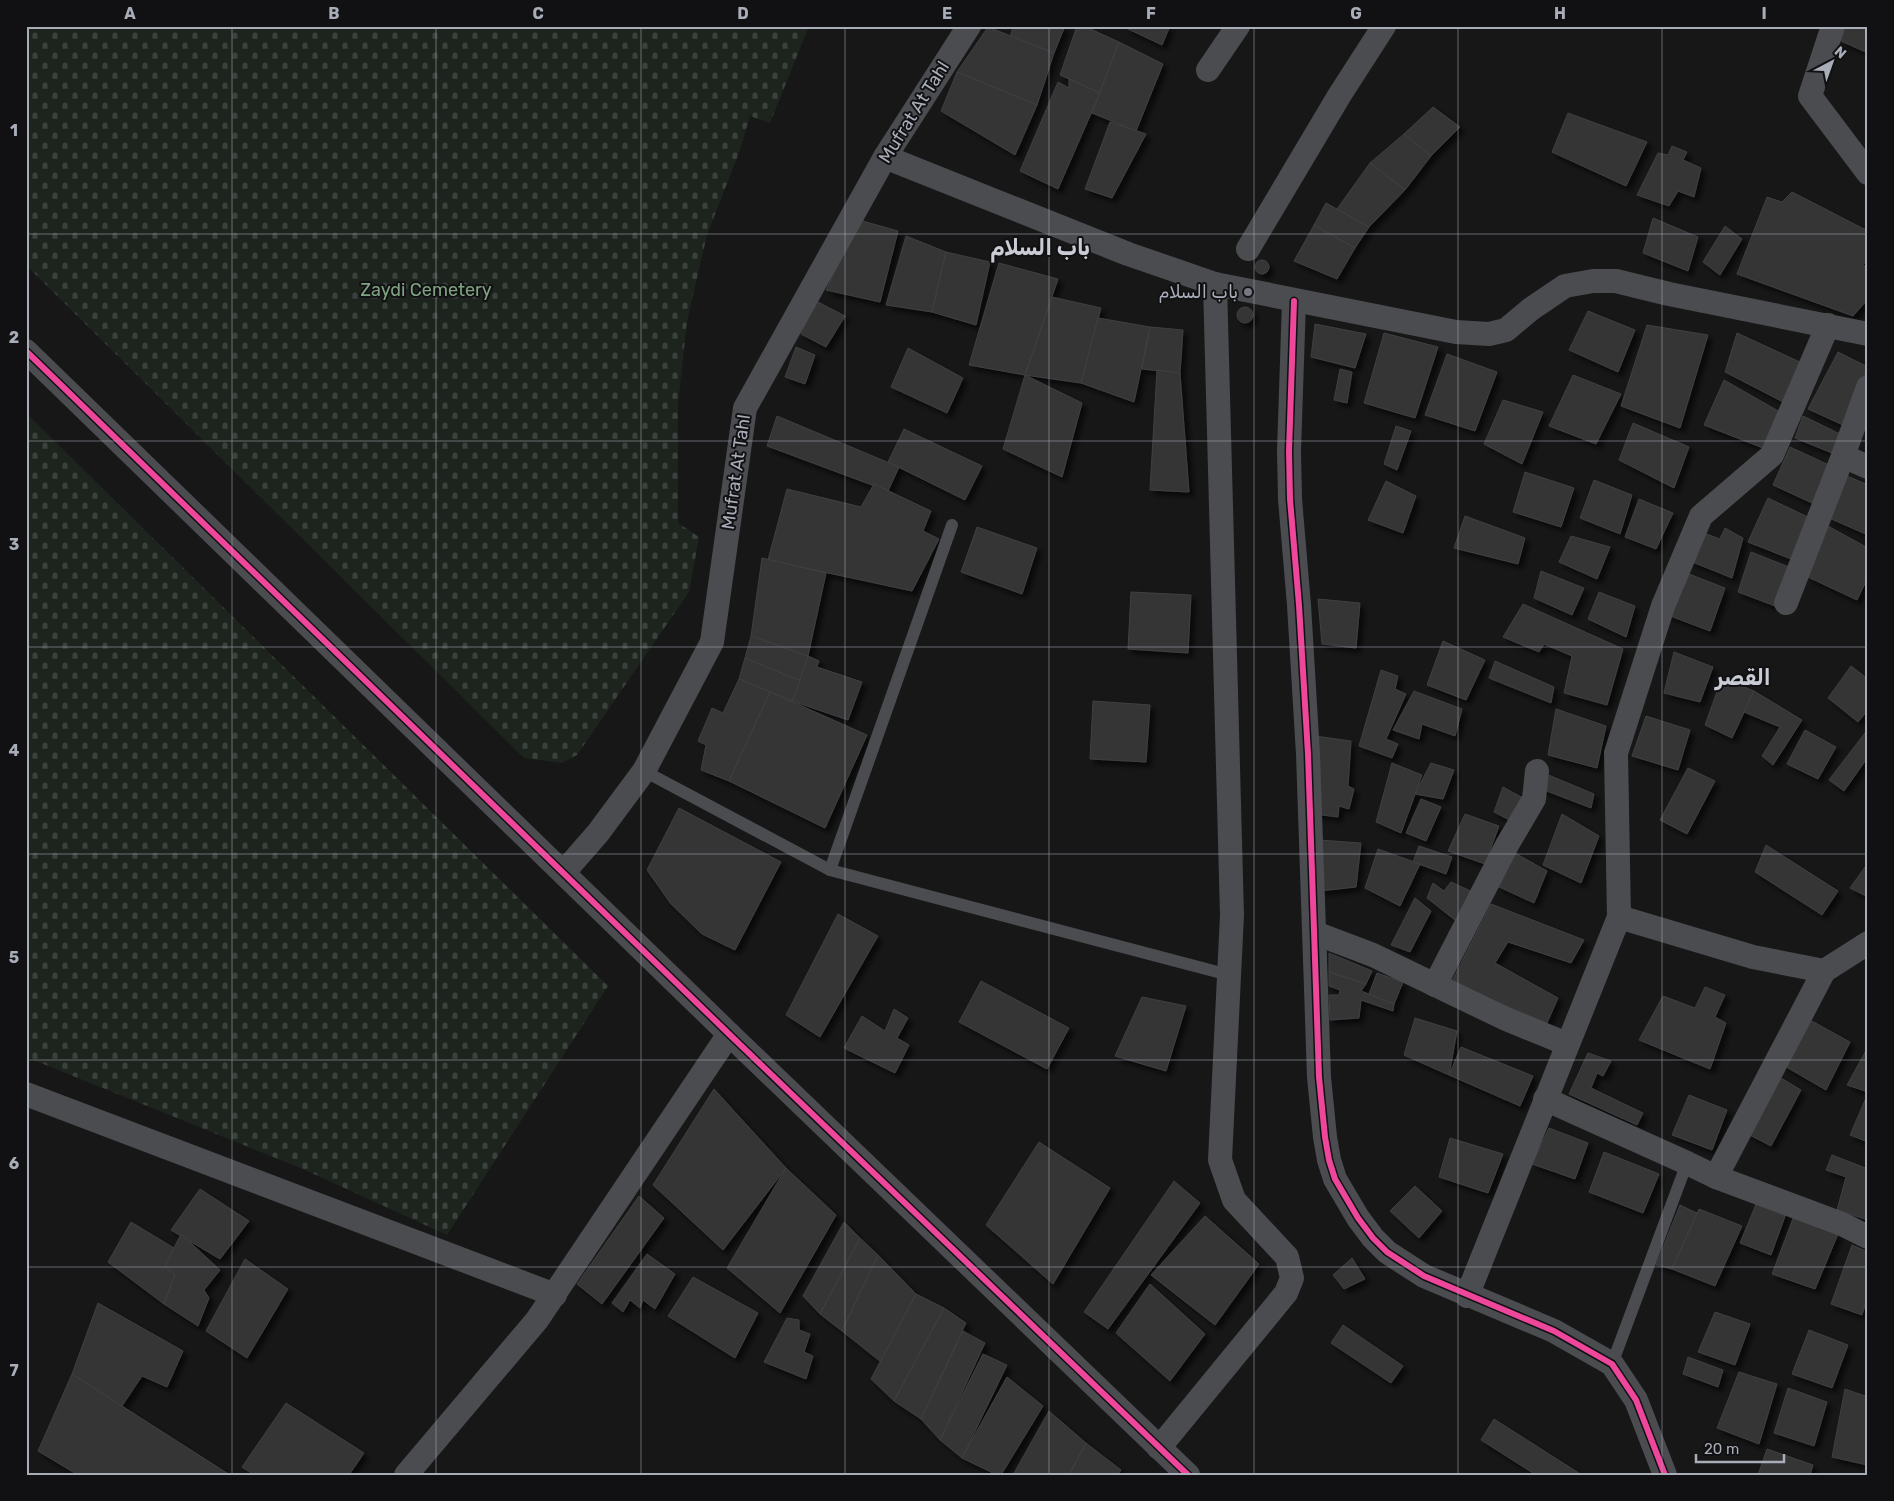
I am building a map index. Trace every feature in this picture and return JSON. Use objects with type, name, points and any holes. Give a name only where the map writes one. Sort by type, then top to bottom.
[{"type":"street","name":"Mufrat At Tahl","points":[[564,872],[598,834],[644,772],[712,642],[745,408],[885,157],[969,26]]},
{"type":"street","points":[[1208,70],[1238,26]]},
{"type":"street","points":[[1248,249],[1339,96],[1384,26]]},
{"type":"street","points":[[1833,26],[1810,96],[1868,173]]},
{"type":"street","points":[[885,157],[1128,254],[1215,284],[1456,332],[1489,334],[1506,330],[1531,309],[1565,286],[1593,281],[1616,281],[1670,294],[1868,334]]},
{"type":"street","points":[[1159,1448],[1286,1293],[1292,1278],[1287,1257],[1234,1200],[1220,1160],[1232,915],[1215,284]]},
{"type":"street","points":[[1294,300],[1289,451],[1290,499],[1299,605],[1307,745],[1319,1077],[1329,1160],[1336,1179],[1358,1218],[1372,1238],[1387,1252],[1424,1276],[1467,1296],[1554,1331],[1612,1364],[1636,1400],[1665,1475]]},
{"type":"street","points":[[1467,1296],[1619,917],[1616,753],[1663,606],[1701,516],[1772,455],[1828,325]]},
{"type":"street","points":[[26,351],[729,1034],[1188,1475]]},
{"type":"street","points":[[1786,603],[1868,387]]},
{"type":"street","points":[[1843,456],[1868,467]]},
{"type":"street","points":[[1435,985],[1534,799],[1538,772]]},
{"type":"street","points":[[1619,917],[1754,957],[1824,971]]},
{"type":"street","points":[[1315,933],[1373,955],[1506,1019],[1567,1044]]},
{"type":"street","points":[[1716,1177],[1824,971],[1868,942]]},
{"type":"street","points":[[406,1475],[537,1320],[729,1034]]},
{"type":"street","points":[[26,1094],[555,1294]]},
{"type":"street","points":[[1545,1099],[1716,1177],[1842,1224],[1868,1237]]},
{"type":"lane","points":[[830,870],[952,525]]},
{"type":"lane","points":[[644,772],[830,870],[1229,975]]},
{"type":"lane","points":[[1612,1364],[1687,1163]]},
{"type":"green space","name":"Zaydi Cemetery","points":[[26,26],[809,26],[770,123],[750,116],[740,150],[707,235],[687,321],[678,403],[678,523],[699,537],[689,592],[577,755],[562,763],[524,758],[26,265]]},
{"type":"green space","points":[[26,413],[608,986],[447,1235],[303,1169],[26,1057]]},
{"type":"building","points":[[1014,26],[1065,26],[1054,53],[1010,36]]},
{"type":"building","points":[[1077,26],[1084,26],[1119,42],[1100,93],[1060,75]]},
{"type":"building","points":[[1126,26],[1170,26],[1162,45],[1126,28]]},
{"type":"building","points":[[1845,26],[1868,26],[1868,53],[1841,41]]},
{"type":"building","points":[[988,27],[1054,53],[1037,105],[957,72]]},
{"type":"building","points":[[1119,42],[1163,64],[1136,131],[1092,113]]},
{"type":"building","points":[[957,72],[1037,105],[1015,155],[941,111]]},
{"type":"building","points":[[1069,79],[1100,93],[1058,189],[1020,171],[1058,82],[1069,88]]},
{"type":"building","points":[[1433,107],[1460,127],[1431,156],[1404,134]]},
{"type":"building","points":[[1568,113],[1647,142],[1626,186],[1552,152]]},
{"type":"building","points":[[1110,122],[1146,134],[1112,198],[1085,189]]},
{"type":"building","points":[[1404,134],[1431,156],[1405,190],[1370,163]]},
{"type":"building","points":[[1672,146],[1687,152],[1683,160],[1701,168],[1694,197],[1678,191],[1669,206],[1637,195],[1658,153],[1668,155]]},
{"type":"building","points":[[1370,163],[1405,190],[1369,227],[1337,209]]},
{"type":"building","points":[[1792,192],[1868,231],[1868,257],[1863,265],[1868,268],[1868,299],[1853,316],[1737,274],[1767,197],[1782,202]]},
{"type":"building","points":[[1326,203],[1369,227],[1355,248],[1314,225]]},
{"type":"building","points":[[1653,218],[1698,237],[1688,271],[1643,253]]},
{"type":"building","points":[[859,220],[898,231],[880,302],[826,290]]},
{"type":"building","points":[[1314,225],[1355,248],[1337,279],[1294,261]]},
{"type":"building","points":[[1725,226],[1742,239],[1720,275],[1703,262]]},
{"type":"building","points":[[906,236],[946,252],[932,312],[886,305]]},
{"type":"building","points":[[946,252],[990,262],[976,325],[932,312]]},
{"type":"building","points":[[1259,260],[1265,260],[1269,267],[1265,274],[1259,274],[1255,270],[1255,264]]},
{"type":"building","points":[[999,263],[1058,279],[1025,375],[969,365]]},
{"type":"building","points":[[1052,297],[1101,308],[1081,383],[1025,375]]},
{"type":"building","points":[[816,301],[845,316],[826,347],[801,334]]},
{"type":"building","points":[[1245,307],[1253,315],[1245,323],[1237,315]]},
{"type":"building","points":[[1588,311],[1635,330],[1618,372],[1569,350]]},
{"type":"building","points":[[1098,318],[1150,327],[1134,402],[1081,383]]},
{"type":"building","points":[[1315,324],[1366,334],[1355,368],[1311,357]]},
{"type":"building","points":[[1647,325],[1708,335],[1680,428],[1621,406]]},
{"type":"building","points":[[1150,327],[1183,330],[1180,373],[1142,369]]},
{"type":"building","points":[[1384,333],[1438,347],[1415,418],[1364,403]]},
{"type":"building","points":[[1737,333],[1800,362],[1787,404],[1725,372]]},
{"type":"building","points":[[796,347],[815,355],[805,384],[785,377]]},
{"type":"building","points":[[908,348],[963,378],[947,413],[891,387]]},
{"type":"building","points":[[1838,352],[1868,367],[1843,425],[1808,409]]},
{"type":"building","points":[[1447,354],[1497,372],[1475,431],[1425,415]]},
{"type":"building","points":[[1340,369],[1352,372],[1347,403],[1334,400]]},
{"type":"building","points":[[1157,370],[1180,373],[1189,492],[1150,490]]},
{"type":"building","points":[[1025,375],[1082,403],[1062,477],[1003,449]]},
{"type":"building","points":[[1573,375],[1621,394],[1596,444],[1549,426]]},
{"type":"building","points":[[1724,380],[1780,412],[1763,448],[1704,425]]},
{"type":"building","points":[[1503,400],[1543,412],[1522,464],[1484,444]]},
{"type":"building","points":[[777,416],[899,467],[888,491],[767,446]]},
{"type":"building","points":[[1803,416],[1840,434],[1832,453],[1795,438]]},
{"type":"building","points":[[1633,423],[1689,447],[1674,488],[1619,460]]},
{"type":"building","points":[[1396,426],[1411,431],[1397,470],[1384,464]]},
{"type":"building","points":[[904,429],[982,466],[965,500],[888,462]]},
{"type":"building","points":[[1790,447],[1829,465],[1812,503],[1773,485]]},
{"type":"building","points":[[1525,472],[1574,488],[1561,527],[1513,512]]},
{"type":"building","points":[[1845,475],[1868,485],[1868,535],[1829,518]]},
{"type":"building","points":[[1594,480],[1632,495],[1620,534],[1580,518]]},
{"type":"building","points":[[1386,481],[1416,496],[1403,533],[1368,520]]},
{"type":"building","points":[[874,484],[931,511],[923,531],[939,539],[912,591],[768,560],[787,489],[861,507]]},
{"type":"building","points":[[1768,498],[1810,518],[1791,559],[1748,542]]},
{"type":"building","points":[[1639,499],[1673,513],[1656,549],[1625,537]]},
{"type":"building","points":[[1465,516],[1525,538],[1518,564],[1454,548]]},
{"type":"building","points":[[1826,525],[1868,548],[1868,577],[1857,600],[1808,577]]},
{"type":"building","points":[[977,527],[1037,548],[1022,594],[961,572]]},
{"type":"building","points":[[1725,528],[1743,538],[1732,578],[1690,561],[1701,532],[1720,539]]},
{"type":"building","points":[[1571,536],[1610,547],[1597,579],[1559,562]]},
{"type":"building","points":[[1751,552],[1789,567],[1775,606],[1738,592]]},
{"type":"building","points":[[762,558],[826,573],[808,656],[751,636]]},
{"type":"building","points":[[1541,571],[1584,588],[1572,615],[1534,598]]},
{"type":"building","points":[[1684,572],[1725,588],[1710,631],[1665,614]]},
{"type":"building","points":[[1131,592],[1191,595],[1188,653],[1128,649]]},
{"type":"building","points":[[1599,592],[1635,606],[1626,637],[1588,619]]},
{"type":"building","points":[[1318,599],[1360,603],[1356,648],[1322,644]]},
{"type":"building","points":[[1523,604],[1623,649],[1607,705],[1564,693],[1572,656],[1544,644],[1539,652],[1503,637]]},
{"type":"building","points":[[751,636],[808,656],[800,681],[745,658]]},
{"type":"building","points":[[1443,641],[1485,660],[1466,700],[1427,685]]},
{"type":"building","points":[[1674,652],[1713,667],[1700,702],[1664,693]]},
{"type":"building","points":[[808,656],[819,661],[817,667],[862,682],[848,720],[792,701]]},
{"type":"building","points":[[745,658],[800,681],[792,701],[739,679]]},
{"type":"building","points":[[1495,661],[1554,687],[1551,703],[1489,678]]},
{"type":"building","points":[[1851,666],[1868,679],[1868,710],[1858,722],[1828,698]]},
{"type":"building","points":[[1381,670],[1398,676],[1395,689],[1406,694],[1386,739],[1398,744],[1392,758],[1359,746]]},
{"type":"building","points":[[1722,678],[1754,691],[1732,738],[1705,725]]},
{"type":"building","points":[[739,679],[770,692],[729,781],[701,770],[706,745],[698,741],[712,708],[723,713]]},
{"type":"building","points":[[1414,691],[1462,709],[1455,736],[1422,724],[1419,739],[1393,730]]},
{"type":"building","points":[[1754,691],[1802,720],[1773,765],[1762,756],[1780,727],[1744,712]]},
{"type":"building","points":[[770,692],[867,735],[825,828],[729,781]]},
{"type":"building","points":[[1093,701],[1150,705],[1146,762],[1090,759]]},
{"type":"building","points":[[1556,709],[1606,726],[1597,768],[1548,755]]},
{"type":"building","points":[[1646,716],[1690,730],[1678,770],[1632,756]]},
{"type":"building","points":[[1868,729],[1868,757],[1844,791],[1829,780]]},
{"type":"building","points":[[1805,730],[1836,747],[1818,779],[1787,764]]},
{"type":"building","points":[[1315,736],[1351,741],[1348,786],[1354,789],[1349,809],[1339,806],[1338,817],[1314,814]]},
{"type":"building","points":[[1392,763],[1422,775],[1401,833],[1376,822]]},
{"type":"building","points":[[1431,763],[1454,770],[1443,799],[1415,794]]},
{"type":"building","points":[[1688,768],[1715,781],[1687,834],[1660,820]]},
{"type":"building","points":[[1546,774],[1594,794],[1591,808],[1539,788]]},
{"type":"building","points":[[1503,787],[1525,799],[1515,823],[1494,812]]},
{"type":"building","points":[[1421,799],[1441,807],[1426,841],[1406,833]]},
{"type":"building","points":[[679,808],[781,862],[735,950],[702,934],[671,904],[647,870]]},
{"type":"building","points":[[1465,814],[1499,826],[1485,864],[1448,851]]},
{"type":"building","points":[[1562,814],[1599,836],[1581,883],[1543,865]]},
{"type":"building","points":[[1319,840],[1361,843],[1356,887],[1320,891]]},
{"type":"building","points":[[1766,845],[1838,891],[1822,915],[1755,872]]},
{"type":"building","points":[[1419,846],[1452,857],[1446,874],[1413,862]]},
{"type":"building","points":[[1378,849],[1420,864],[1400,906],[1365,888]]},
{"type":"building","points":[[1515,853],[1547,871],[1534,903],[1497,886]]},
{"type":"building","points":[[1868,863],[1868,897],[1850,888]]},
{"type":"building","points":[[1451,882],[1477,894],[1460,924],[1427,898],[1433,883],[1444,891]]},
{"type":"building","points":[[1415,898],[1431,911],[1410,952],[1391,945]]},
{"type":"building","points":[[1491,904],[1584,940],[1571,963],[1508,942],[1495,963],[1558,998],[1547,1023],[1451,983]]},
{"type":"building","points":[[838,914],[878,936],[820,1037],[786,1015]]},
{"type":"building","points":[[1329,953],[1372,971],[1366,984],[1329,972]]},
{"type":"building","points":[[1329,972],[1366,984],[1361,991],[1394,1004],[1393,1011],[1361,1000],[1359,1018],[1330,1020],[1329,995],[1339,995],[1340,990],[1329,986]]},
{"type":"building","points":[[1377,973],[1403,982],[1394,1004],[1369,994]]},
{"type":"building","points":[[981,981],[1069,1028],[1047,1069],[959,1022]]},
{"type":"building","points":[[1705,987],[1725,995],[1715,1017],[1726,1023],[1710,1069],[1639,1040],[1663,996],[1695,1008]]},
{"type":"building","points":[[1142,997],[1186,1006],[1166,1071],[1115,1056]]},
{"type":"building","points":[[894,1009],[908,1018],[897,1038],[909,1045],[895,1073],[844,1048],[862,1016],[885,1031]]},
{"type":"building","points":[[1415,1018],[1457,1031],[1449,1075],[1404,1055]]},
{"type":"building","points":[[1810,1020],[1850,1042],[1826,1090],[1781,1064]]},
{"type":"building","points":[[1461,1047],[1533,1076],[1520,1106],[1449,1075]]},
{"type":"building","points":[[1868,1049],[1868,1092],[1847,1085]]},
{"type":"building","points":[[1588,1053],[1611,1061],[1603,1076],[1597,1073],[1591,1088],[1643,1113],[1637,1125],[1569,1094]]},
{"type":"building","points":[[1776,1075],[1801,1090],[1771,1146],[1746,1133]]},
{"type":"building","points":[[714,1089],[786,1168],[723,1250],[653,1185]]},
{"type":"building","points":[[1689,1095],[1727,1110],[1712,1150],[1672,1135]]},
{"type":"building","points":[[1866,1098],[1868,1099],[1868,1142],[1850,1135]]},
{"type":"building","points":[[1549,1128],[1588,1143],[1575,1179],[1532,1164]]},
{"type":"building","points":[[1450,1138],[1503,1154],[1488,1193],[1439,1177]]},
{"type":"building","points":[[1039,1142],[1110,1188],[1053,1284],[986,1225]]},
{"type":"building","points":[[1604,1152],[1659,1174],[1643,1213],[1589,1192]]},
{"type":"building","points":[[1832,1155],[1868,1169],[1868,1220],[1837,1210],[1846,1177],[1826,1170]]},
{"type":"building","points":[[786,1168],[836,1215],[780,1313],[727,1268]]},
{"type":"building","points":[[1174,1181],[1200,1203],[1108,1329],[1084,1312]]},
{"type":"building","points":[[1415,1186],[1442,1211],[1419,1238],[1390,1211]]},
{"type":"building","points":[[200,1189],[249,1221],[220,1259],[171,1230]]},
{"type":"building","points":[[639,1196],[664,1218],[602,1304],[577,1284]]},
{"type":"building","points":[[1759,1197],[1788,1208],[1771,1255],[1740,1243]]},
{"type":"building","points":[[1680,1205],[1697,1213],[1672,1269],[1656,1265]]},
{"type":"building","points":[[1699,1209],[1742,1226],[1715,1286],[1672,1269]]},
{"type":"building","points":[[1205,1216],[1259,1264],[1215,1325],[1151,1275]]},
{"type":"building","points":[[1794,1216],[1838,1234],[1815,1289],[1772,1274]]},
{"type":"building","points":[[131,1222],[174,1248],[165,1266],[175,1275],[164,1304],[108,1262]]},
{"type":"building","points":[[844,1222],[860,1238],[820,1314],[803,1296]]},
{"type":"building","points":[[181,1234],[220,1270],[204,1290],[209,1298],[198,1326],[164,1304],[175,1275],[165,1266]]},
{"type":"building","points":[[860,1238],[878,1255],[842,1331],[820,1314]]},
{"type":"building","points":[[1852,1245],[1868,1252],[1868,1295],[1862,1315],[1831,1304]]},
{"type":"building","points":[[647,1254],[675,1274],[655,1309],[643,1300],[640,1308],[630,1300],[623,1312],[612,1303]]},
{"type":"building","points":[[878,1255],[916,1294],[881,1362],[842,1331]]},
{"type":"building","points":[[1352,1258],[1365,1279],[1344,1289],[1333,1275]]},
{"type":"building","points":[[245,1259],[288,1289],[247,1358],[206,1331]]},
{"type":"building","points":[[693,1277],[758,1313],[735,1358],[668,1316]]},
{"type":"building","points":[[1150,1284],[1205,1334],[1170,1381],[1116,1333]]},
{"type":"building","points":[[916,1294],[944,1308],[894,1401],[871,1379]]},
{"type":"building","points":[[98,1303],[183,1351],[167,1387],[142,1376],[122,1406],[72,1374]]},
{"type":"building","points":[[944,1308],[966,1323],[921,1419],[894,1401]]},
{"type":"building","points":[[1715,1312],[1750,1324],[1735,1365],[1698,1352]]},
{"type":"building","points":[[787,1318],[799,1320],[799,1330],[810,1334],[804,1352],[813,1356],[806,1379],[764,1362]]},
{"type":"building","points":[[1343,1325],[1403,1366],[1391,1383],[1331,1343]]},
{"type":"building","points":[[1809,1330],[1848,1345],[1832,1388],[1792,1374]]},
{"type":"building","points":[[963,1331],[985,1343],[940,1440],[921,1419]]},
{"type":"building","points":[[983,1354],[1007,1365],[962,1458],[940,1440]]},
{"type":"building","points":[[1688,1357],[1723,1370],[1718,1387],[1683,1374]]},
{"type":"building","points":[[1739,1372],[1777,1384],[1759,1444],[1717,1428]]},
{"type":"building","points":[[72,1374],[230,1475],[78,1475],[38,1451]]},
{"type":"building","points":[[1007,1377],[1043,1406],[1001,1475],[997,1475],[962,1458]]},
{"type":"building","points":[[1788,1388],[1827,1402],[1814,1446],[1774,1433]]},
{"type":"building","points":[[1845,1389],[1868,1397],[1867,1465],[1832,1457]]},
{"type":"building","points":[[286,1403],[364,1453],[349,1475],[254,1475],[242,1467]]},
{"type":"building","points":[[1049,1411],[1086,1443],[1069,1475],[1013,1475]]},
{"type":"building","points":[[1494,1419],[1582,1475],[1536,1475],[1481,1440]]},
{"type":"building","points":[[1086,1443],[1121,1470],[1118,1475],[1069,1475]]},
{"type":"building","points":[[1767,1449],[1813,1465],[1810,1475],[1758,1475]]},
{"type":"cycle path","points":[[1294,301],[1289,451],[1290,499],[1299,605],[1308,754],[1319,1077],[1325,1137],[1335,1179],[1358,1218],[1373,1238],[1387,1252],[1424,1276],[1554,1331],[1612,1364],[1636,1400],[1665,1475]]},
{"type":"cycle path","points":[[26,351],[729,1034],[1188,1475]]},
{"type":"place","name":"باب السلام","points":[[1248,292]]},
{"type":"district","name":"باب السلام","points":[[1040,247]]},
{"type":"district","name":"القصر","points":[[1743,677]]}]
